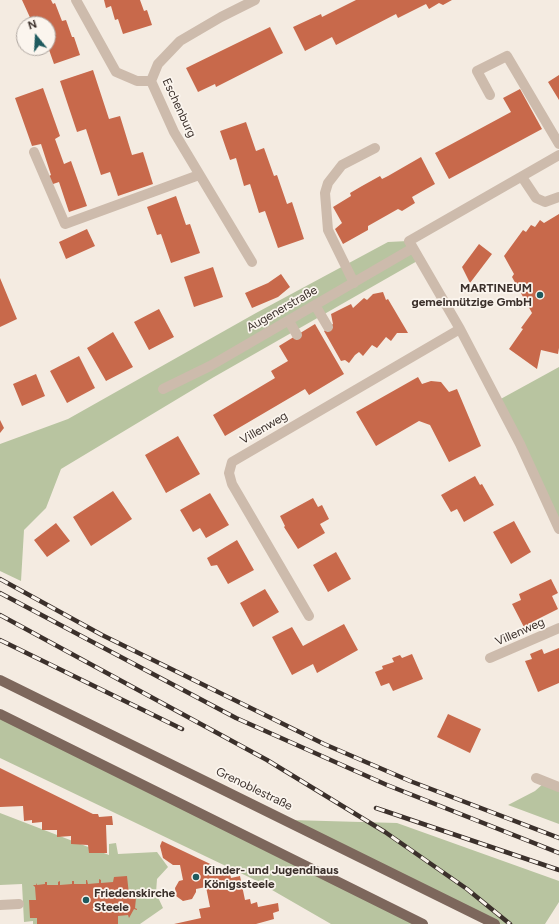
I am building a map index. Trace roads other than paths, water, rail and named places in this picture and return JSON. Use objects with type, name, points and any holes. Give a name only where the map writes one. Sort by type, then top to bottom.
[{"type":"main road","name":"Grenoblestraße","points":[[0,680],[495,924]]},
{"type":"main road","points":[[0,714],[423,924]]},
{"type":"street","points":[[76,0],[116,72],[137,81],[151,82]]},
{"type":"street","name":"Eschenburg","points":[[252,262],[174,132],[151,82],[158,64],[180,41],[221,17],[255,0]]},
{"type":"street","points":[[490,95],[477,72],[507,56],[559,144]]},
{"type":"street","points":[[354,283],[328,230],[325,192],[328,183],[342,165],[376,148]]},
{"type":"street","points":[[34,152],[65,224],[199,175]]},
{"type":"street","name":"Augenerstraße","points":[[163,389],[186,379],[354,283],[411,244],[559,155]]},
{"type":"street","points":[[522,177],[536,198],[545,202],[559,198]]},
{"type":"street","points":[[411,244],[460,329],[520,444],[559,529]]},
{"type":"street","points":[[315,305],[328,327]]},
{"type":"street","points":[[289,321],[297,335]]},
{"type":"street","name":"Villenweg","points":[[309,616],[232,484],[229,473],[232,462],[460,329]]},
{"type":"street","name":"Villenweg","points":[[490,658],[559,628]]},
{"type":"street","points":[[536,778],[559,787]]},
{"type":"street","points":[[0,905],[19,904]]},
{"type":"railway","points":[[0,579],[102,635],[324,744],[410,781],[559,838]]},
{"type":"railway","points":[[0,593],[236,718],[387,785],[559,853]]},
{"type":"railway","points":[[0,615],[267,760],[385,832],[467,889],[510,924]]},
{"type":"railway","points":[[0,640],[182,729]]},
{"type":"railway","points":[[376,808],[559,870]]},
{"type":"place","name":"MARTINEUM gemeinnützige GmbH","points":[[540,295]]},
{"type":"place","name":"Kinder- und Jugendhaus Königssteele","points":[[196,877]]},
{"type":"place","name":"Friedenskirche Steele","points":[[86,900]]}]
